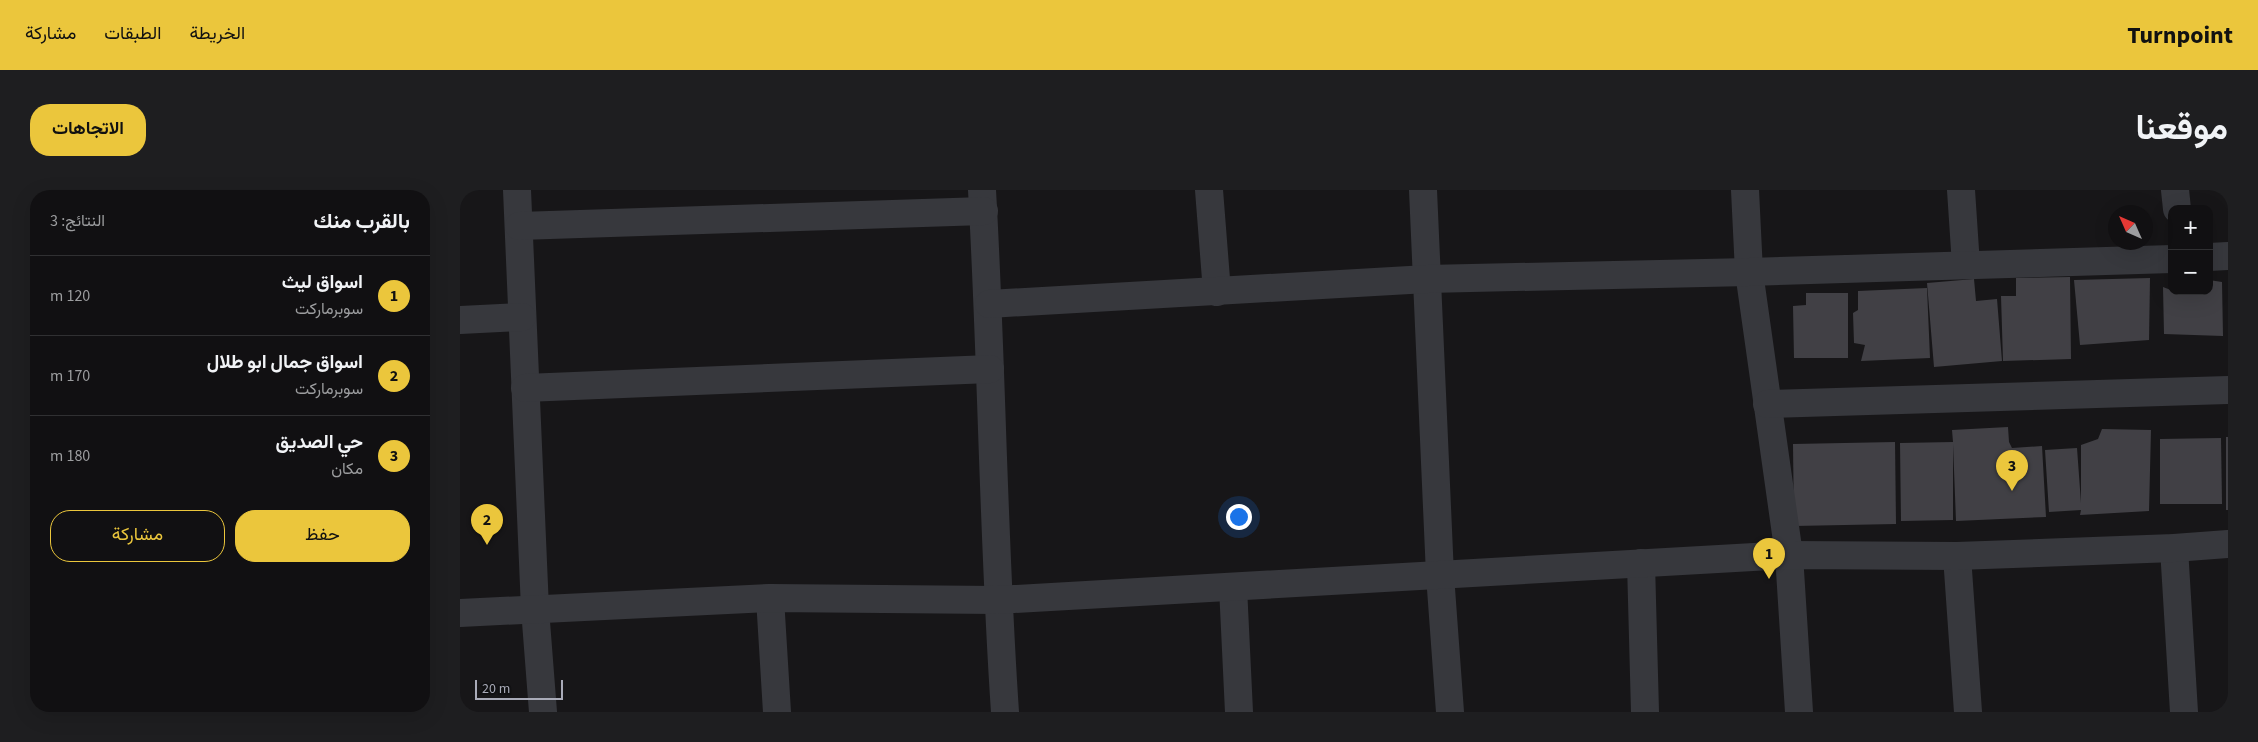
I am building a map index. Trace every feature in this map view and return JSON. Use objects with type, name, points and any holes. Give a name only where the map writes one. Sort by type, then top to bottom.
[{"type":"street","points":[[517,190],[535,609],[543,712]]},
{"type":"street","points":[[1209,190],[1217,292]]},
{"type":"street","points":[[1422,190],[1440,575],[1450,712]]},
{"type":"street","points":[[1745,190],[1749,272],[1789,555],[1799,712]]},
{"type":"street","points":[[1962,190],[1966,265]]},
{"type":"street","points":[[2175,190],[2177,205]]},
{"type":"street","points":[[519,226],[983,200],[997,600],[1004,712]]},
{"type":"street","points":[[2213,257],[2228,256]]},
{"type":"street","points":[[988,304],[1427,279],[1749,272],[2168,259]]},
{"type":"street","points":[[460,320],[522,317]]},
{"type":"street","points":[[525,388],[990,369]]},
{"type":"street","points":[[1767,404],[2228,390]]},
{"type":"street","points":[[460,613],[770,598],[997,600],[1789,555],[1957,556],[2174,548],[2228,544]]},
{"type":"street","points":[[2174,548],[2184,712]]},
{"type":"street","points":[[1957,556],[1968,712]]},
{"type":"street","points":[[1641,563],[1644,712]]},
{"type":"street","points":[[1233,587],[1239,712]]},
{"type":"street","points":[[770,598],[777,712]]},
{"type":"building","points":[[2070,277],[2071,359],[2003,361],[2001,296],[2016,296],[2016,278]]},
{"type":"building","points":[[2150,278],[2149,340],[2080,345],[2074,280]]},
{"type":"building","points":[[1974,279],[1976,301],[1997,299],[2002,361],[1934,367],[1927,283]]},
{"type":"building","points":[[2213,281],[2222,282],[2223,336],[2164,334],[2163,287],[2168,289],[2168,295],[2213,295]]},
{"type":"building","points":[[1927,288],[1930,358],[1861,361],[1865,345],[1854,343],[1853,313],[1858,310],[1858,291]]},
{"type":"building","points":[[1806,293],[1848,293],[1848,358],[1794,358],[1793,306],[1806,305]]},
{"type":"building","points":[[2008,427],[2009,442],[2012,448],[2042,446],[2046,517],[1956,521],[1953,444],[1953,520],[1901,521],[1900,443],[1953,442],[1952,430]]},
{"type":"building","points":[[2102,429],[2151,430],[2149,511],[2080,515],[2081,510],[2049,512],[2045,450],[2077,448],[2081,503],[2081,445],[2098,439]]},
{"type":"building","points":[[2226,437],[2228,437],[2228,510],[2226,510]]},
{"type":"building","points":[[2221,438],[2222,504],[2160,504],[2160,439]]},
{"type":"building","points":[[1895,442],[1896,524],[1794,526],[1793,444]]},
{"type":"place","name":"حي الصديق","points":[[2012,491]]},
{"type":"place","name":"اسواق جمال ابو طلال","points":[[487,545]]},
{"type":"place","name":"اسواق ليث","points":[[1769,579]]}]
